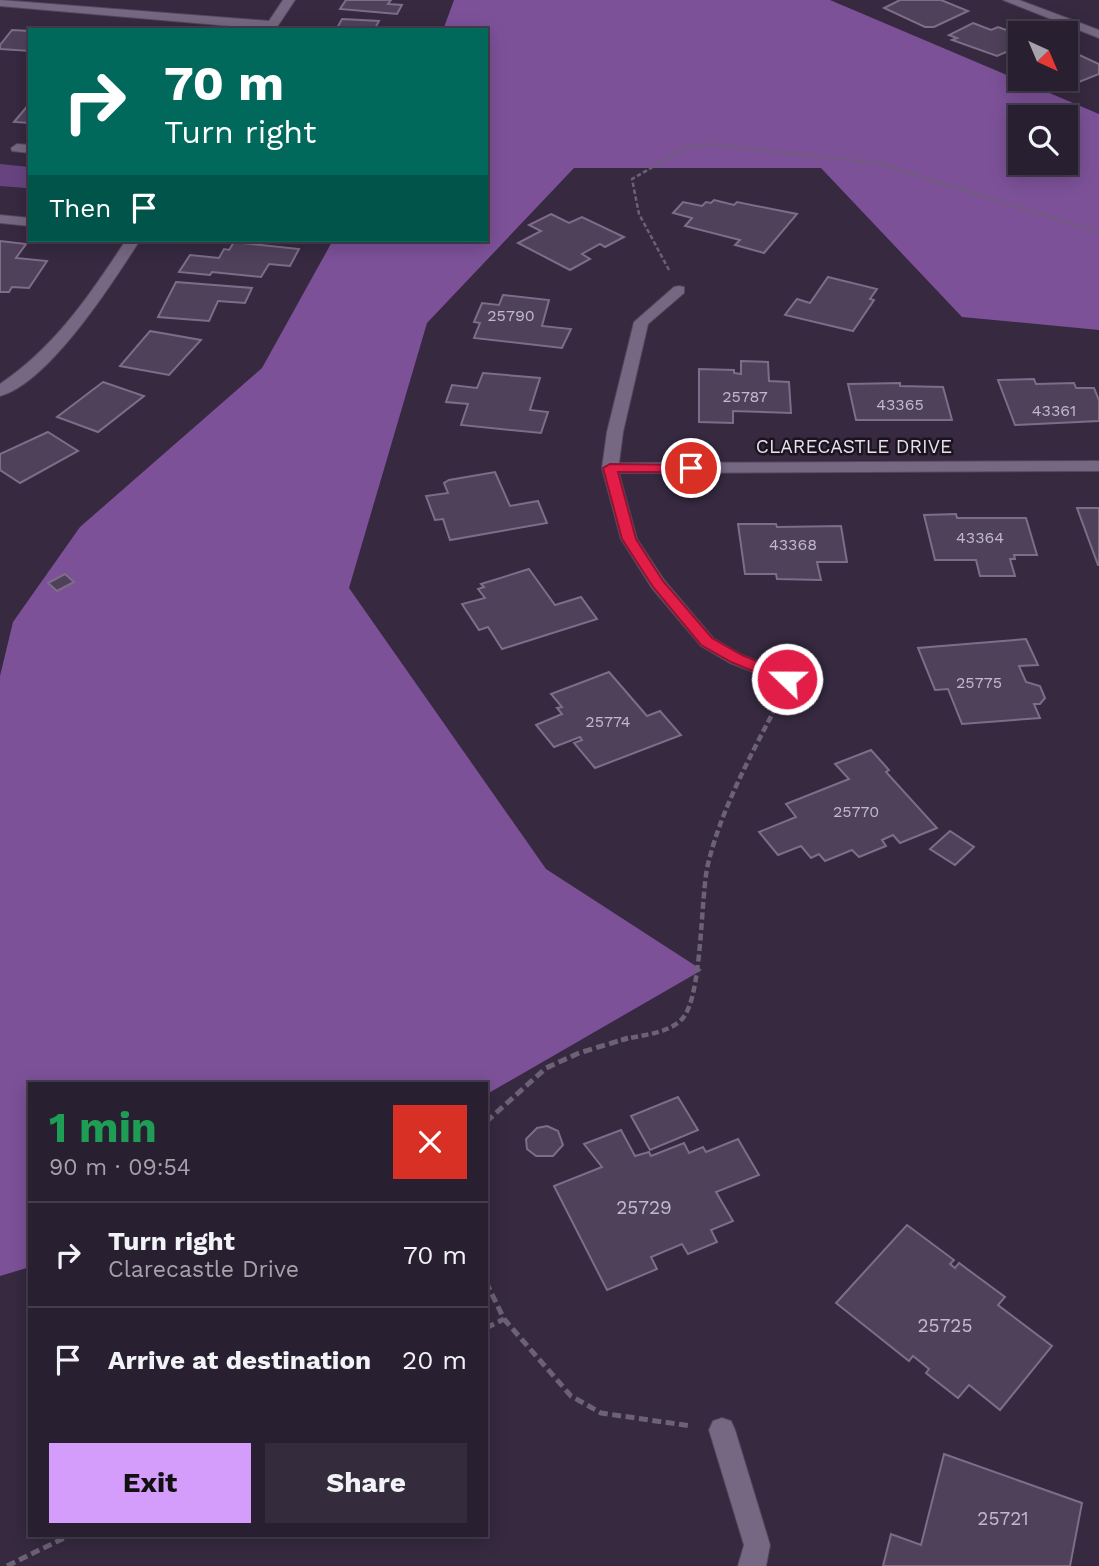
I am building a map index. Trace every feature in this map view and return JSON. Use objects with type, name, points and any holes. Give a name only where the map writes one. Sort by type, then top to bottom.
[{"type":"street","points":[[0,3],[271,27],[289,0]]},
{"type":"street","points":[[1009,0],[1099,34]]},
{"type":"street","points":[[0,219],[28,222]]},
{"type":"street","points":[[0,391],[47,356],[75,327],[132,242]]},
{"type":"street","points":[[679,290],[641,322],[615,432],[610,468],[629,539],[666,594],[707,642],[736,659],[787,679]]},
{"type":"street","name":"CLARECASTLE DRIVE","points":[[610,468],[1099,466]]},
{"type":"street","points":[[722,1430],[757,1545],[752,1566]]},
{"type":"path","points":[[679,290],[640,213],[631,190],[632,179],[667,156],[697,145],[807,153],[877,163],[1099,232]]},
{"type":"path","points":[[488,1120],[517,1096],[533,1077],[566,1059],[669,1028],[683,1019],[693,996],[708,865],[734,788],[770,722],[787,679]]},
{"type":"path","points":[[488,1286],[504,1320],[571,1396],[601,1413],[722,1430]]},
{"type":"path","points":[[488,1327],[504,1320]]},
{"type":"path","points":[[7,1566],[66,1537]]},
{"type":"shaded area","points":[[454,0],[830,0],[1008,75],[1008,91],[1045,91],[1078,105],[1008,105],[1008,175],[1078,175],[1078,105],[1099,114],[1099,330],[962,317],[821,168],[574,168],[427,323],[349,588],[546,869],[702,970],[488,1093],[488,1082],[28,1082],[28,1268],[0,1276],[0,676],[13,622],[80,527],[262,368],[332,242],[488,242],[488,28],[444,28]]},
{"type":"shaded area","points":[[0,164],[28,167],[26,188],[0,186]]},
{"type":"building","points":[[346,0],[391,0],[388,4],[402,5],[397,14],[340,9]]},
{"type":"building","points":[[900,0],[941,0],[968,11],[934,27],[925,27],[884,8]]},
{"type":"building","points":[[342,19],[379,21],[375,28],[337,28]]},
{"type":"building","points":[[973,23],[991,30],[998,27],[1008,31],[1008,51],[997,56],[952,40],[957,38],[949,35]]},
{"type":"building","points":[[12,30],[28,31],[28,51],[0,49],[0,45]]},
{"type":"building","points":[[1078,54],[1099,64],[1099,74],[1079,82]]},
{"type":"building","points":[[28,105],[28,123],[14,122]]},
{"type":"building","points":[[714,200],[797,214],[764,253],[735,245],[740,240],[685,226],[692,218],[673,213],[683,202],[702,206]]},
{"type":"building","points":[[551,214],[569,223],[582,217],[624,237],[605,247],[600,244],[582,254],[590,259],[570,270],[518,243],[541,231],[529,225]]},
{"type":"building","points":[[0,241],[26,244],[16,258],[47,261],[29,288],[12,287],[9,292],[0,292]]},
{"type":"building","points":[[234,242],[299,249],[290,266],[269,264],[261,277],[179,272],[190,255],[219,258],[224,249],[229,250]]},
{"type":"building","points":[[828,277],[877,289],[870,299],[874,300],[853,331],[785,315],[797,299],[810,303]]},
{"type":"building","points":[[176,282],[252,288],[245,303],[218,301],[209,321],[158,317]]},
{"type":"building","points":[[503,295],[549,300],[542,326],[571,329],[562,348],[474,338],[480,323],[474,322],[482,303],[499,305]]},
{"type":"building","points":[[150,331],[201,340],[169,375],[120,366]]},
{"type":"building","points":[[741,361],[768,362],[769,381],[789,382],[791,413],[733,411],[733,423],[699,422],[699,369],[734,370],[734,373],[741,374]]},
{"type":"building","points":[[483,373],[540,378],[530,410],[548,412],[541,433],[461,425],[468,404],[446,402],[452,385],[477,388]]},
{"type":"building","points":[[1034,379],[1036,384],[1074,383],[1076,388],[1094,388],[1099,400],[1099,421],[1015,425],[998,380]]},
{"type":"building","points":[[103,382],[144,396],[98,432],[57,417]]},
{"type":"building","points":[[900,383],[900,386],[943,387],[952,420],[856,420],[848,384]]},
{"type":"building","points":[[48,432],[78,451],[20,483],[0,470],[0,454]]},
{"type":"building","points":[[495,472],[510,506],[538,501],[547,523],[450,540],[443,519],[435,520],[426,496],[448,493],[444,483],[449,480]]},
{"type":"building","points":[[1077,508],[1099,508],[1099,565],[1098,565]]},
{"type":"building","points":[[956,514],[957,518],[1026,518],[1037,555],[1014,555],[1015,559],[1010,559],[1015,576],[980,576],[976,560],[935,560],[924,515]]},
{"type":"building","points":[[738,524],[776,524],[777,527],[841,526],[847,562],[817,562],[821,580],[777,579],[776,574],[745,574]]},
{"type":"building","points":[[529,569],[555,605],[581,597],[597,619],[502,649],[488,627],[479,630],[462,604],[485,598],[478,589],[484,587],[481,584]]},
{"type":"building","points":[[65,574],[74,582],[57,591],[48,583]]},
{"type":"building","points":[[1026,639],[1038,665],[1019,666],[1026,682],[1040,686],[1045,698],[1040,704],[1034,704],[1040,718],[962,724],[948,689],[935,690],[918,648]]},
{"type":"building","points":[[609,672],[647,716],[660,711],[681,735],[595,768],[574,743],[582,740],[580,737],[554,747],[536,725],[562,714],[557,708],[562,707],[551,694]]},
{"type":"building","points":[[871,750],[889,770],[886,772],[937,828],[900,843],[893,835],[882,840],[886,846],[859,857],[852,850],[825,861],[819,854],[811,858],[801,846],[778,855],[759,832],[796,817],[786,804],[849,779],[835,764]]},
{"type":"building","points":[[950,831],[974,847],[955,865],[930,849]]},
{"type":"building","points":[[678,1097],[698,1130],[650,1150],[631,1116]]},
{"type":"building","points":[[547,1126],[558,1131],[563,1145],[553,1156],[536,1156],[527,1149],[526,1139],[537,1128]]},
{"type":"building","points":[[621,1130],[635,1156],[649,1152],[651,1156],[684,1143],[689,1153],[703,1147],[706,1152],[738,1139],[759,1175],[716,1192],[733,1221],[711,1230],[717,1242],[688,1254],[682,1244],[651,1257],[657,1269],[607,1290],[554,1186],[602,1167],[584,1144]]},
{"type":"building","points":[[907,1225],[954,1260],[950,1264],[955,1268],[959,1263],[1005,1297],[998,1305],[1052,1346],[1000,1410],[969,1385],[958,1398],[926,1373],[929,1369],[913,1356],[909,1361],[836,1303]]},
{"type":"building","points":[[944,1454],[1082,1503],[1070,1566],[883,1566],[891,1534],[921,1545]]},
{"type":"route","points":[[691,468],[610,468],[629,539],[658,584],[707,642],[736,659],[787,679]]}]
